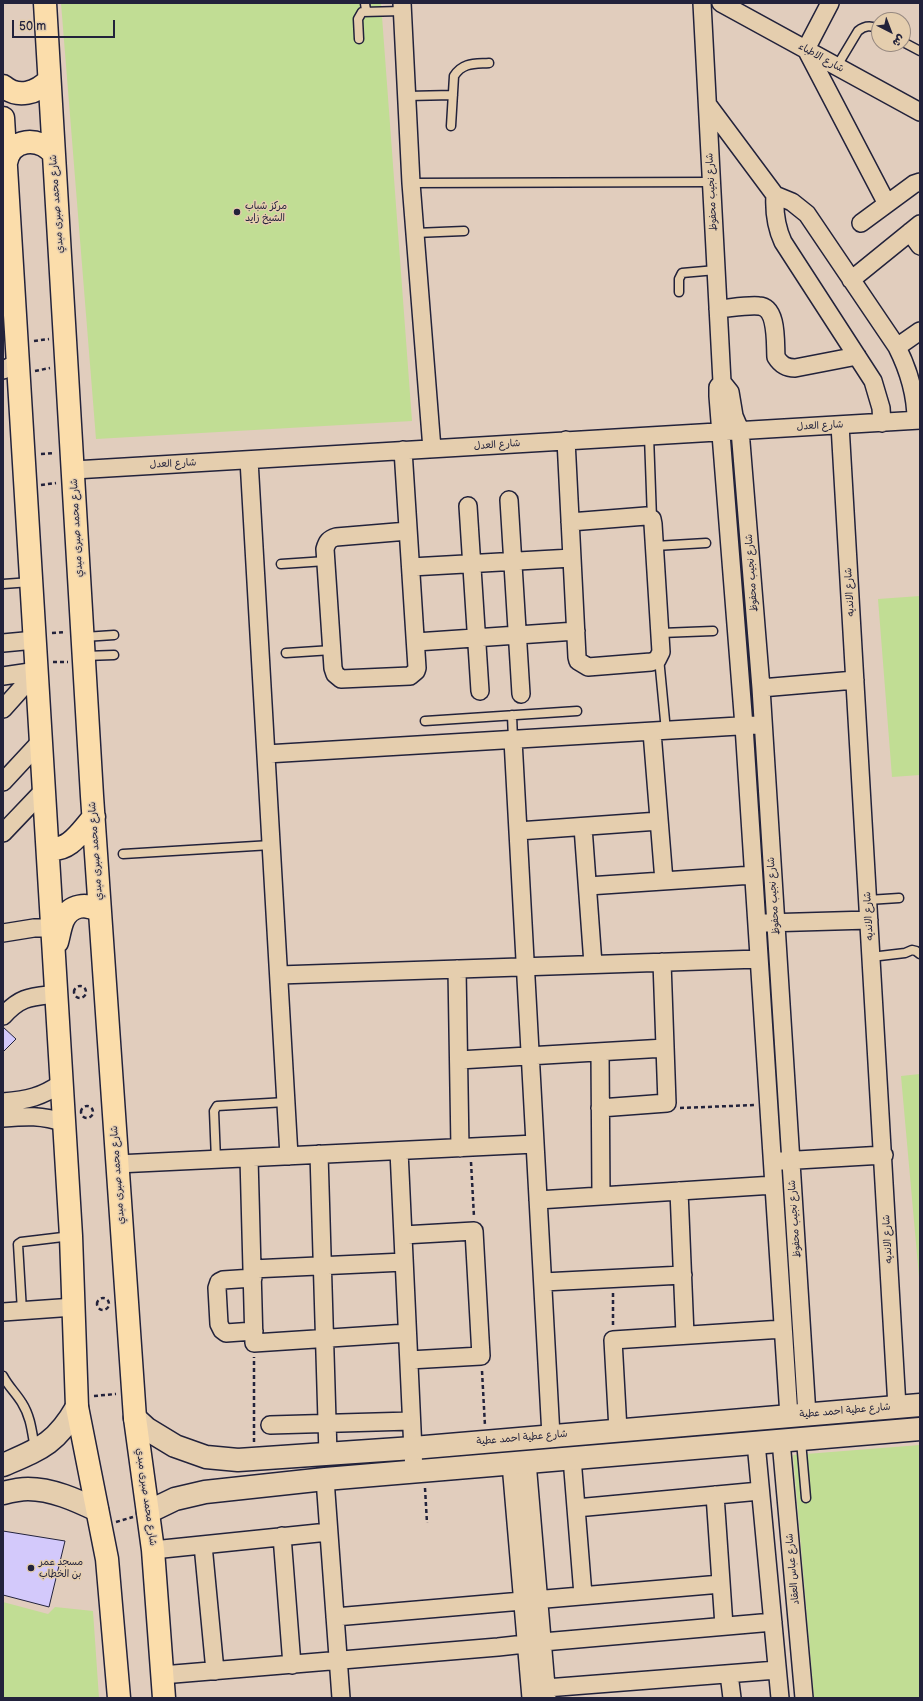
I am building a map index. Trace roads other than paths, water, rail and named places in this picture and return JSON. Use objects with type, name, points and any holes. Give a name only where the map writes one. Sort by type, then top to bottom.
[{"type":"main road","name":"شارع محمد صبرى مبدي","points":[[45,3],[100,912],[133,1392],[135,1418],[153,1550],[164,1698]]},
{"type":"main road","points":[[3,86],[14,92],[30,93],[41,88],[49,80]]},
{"type":"main road","points":[[3,118],[14,362],[24,456],[71,1236],[77,1402],[107,1559],[119,1698]]},
{"type":"main road","points":[[6,164],[7,156],[12,150],[26,142],[42,144],[49,148],[54,154]]},
{"type":"main road","points":[[48,848],[60,849],[66,846],[94,816]]},
{"type":"main road","points":[[54,955],[62,922],[71,909],[78,906],[86,906],[94,908],[100,912]]},
{"type":"street","name":"شارع نجيب محفوظ","points":[[702,3],[722,382],[717,392],[744,726],[783,1329],[798,1415]]},
{"type":"street","name":"شارع الاطباء","points":[[721,3],[920,112]]},
{"type":"street","points":[[830,3],[806,49],[887,204]]},
{"type":"street","points":[[402,7],[411,183],[432,449]]},
{"type":"street","points":[[708,105],[775,195],[792,202],[806,214],[897,347],[912,384],[918,420]]},
{"type":"street","points":[[861,223],[914,184],[920,182]]},
{"type":"street","points":[[775,195],[776,224],[783,242],[873,381],[878,394],[882,423]]},
{"type":"street","points":[[851,280],[915,228],[920,246]]},
{"type":"street","points":[[718,309],[760,306],[768,310],[773,318],[776,357],[779,362],[787,367],[795,368],[857,356]]},
{"type":"street","points":[[897,347],[920,331]]},
{"type":"street","name":"شارع نجيب محفوظ","points":[[722,382],[730,392],[736,420],[740,430],[761,688],[791,1160],[798,1415]]},
{"type":"street","name":"شارع العدل","points":[[73,467],[249,460],[918,420]]},
{"type":"street","name":"شارع الانديه","points":[[840,425],[884,1155],[897,1407]]},
{"type":"street","points":[[566,440],[570,522],[576,631],[577,657],[578,661],[584,666],[588,667],[651,662],[659,658],[662,652],[652,519],[646,516],[570,522]]},
{"type":"street","points":[[403,450],[417,668],[413,674],[406,676],[341,679],[334,671],[326,544],[332,538],[408,531]]},
{"type":"street","points":[[249,460],[289,1156]]},
{"type":"street","points":[[509,500],[521,694]]},
{"type":"street","points":[[468,506],[480,691]]},
{"type":"street","points":[[411,566],[572,558]]},
{"type":"street","points":[[416,642],[576,631]]},
{"type":"street","points":[[3,643],[35,637]]},
{"type":"street","points":[[3,676],[36,667]]},
{"type":"street","points":[[3,709],[36,667]]},
{"type":"street","points":[[761,688],[855,680]]},
{"type":"street","points":[[266,754],[763,725]]},
{"type":"street","points":[[659,732],[659,821],[664,881]]},
{"type":"street","points":[[513,740],[551,1436]]},
{"type":"street","points":[[3,782],[41,741]]},
{"type":"street","points":[[3,833],[44,790]]},
{"type":"street","points":[[518,831],[659,821]]},
{"type":"street","points":[[584,827],[593,964]]},
{"type":"street","points":[[588,886],[753,875]]},
{"type":"street","points":[[757,924],[869,920]]},
{"type":"street","points":[[3,933],[34,928],[52,928]]},
{"type":"street","points":[[279,975],[759,959]]},
{"type":"street","points":[[600,1108],[667,1104],[662,962]]},
{"type":"street","points":[[457,969],[459,1060],[466,1147]]},
{"type":"street","points":[[3,1016],[14,1005],[23,999],[56,994]]},
{"type":"street","points":[[459,1060],[665,1048]]},
{"type":"street","points":[[600,1052],[601,1196]]},
{"type":"street","points":[[3,1102],[41,1096],[62,1083]]},
{"type":"street","points":[[3,1118],[30,1115],[41,1116],[64,1123]]},
{"type":"street","points":[[117,1164],[535,1144]]},
{"type":"street","points":[[399,1151],[413,1448],[419,1472]]},
{"type":"street","points":[[319,1154],[328,1454]]},
{"type":"street","points":[[772,1161],[884,1155]]},
{"type":"street","points":[[249,1158],[254,1337]]},
{"type":"street","points":[[538,1200],[774,1185]]},
{"type":"street","points":[[679,1191],[685,1335]]},
{"type":"street","points":[[403,1235],[474,1231],[481,1356],[409,1360]]},
{"type":"street","points":[[404,1262],[322,1266],[253,1274],[223,1280],[219,1282],[217,1288],[219,1324],[222,1330],[226,1333],[254,1337],[324,1338],[407,1333]]},
{"type":"street","points":[[543,1282],[683,1275]]},
{"type":"street","points":[[3,1312],[74,1307]]},
{"type":"street","points":[[618,1430],[613,1340],[783,1329]]},
{"type":"street","points":[[3,1465],[35,1452],[55,1437],[71,1418],[77,1402]]},
{"type":"street","name":"شارع عطية احمد عطية","points":[[135,1418],[160,1438],[190,1452],[222,1459],[254,1459],[413,1448],[920,1404]]},
{"type":"street","points":[[270,1424],[412,1421]]},
{"type":"street","points":[[148,1512],[175,1499],[205,1492],[325,1479],[920,1429]]},
{"type":"street","name":"شارع عباس العقاد","points":[[791,1440],[804,1698]]},
{"type":"street","points":[[756,1443],[780,1698]]},
{"type":"street","points":[[572,1458],[583,1595]]},
{"type":"street","points":[[519,1463],[539,1599],[531,1698]]},
{"type":"street","points":[[519,1463],[522,1600],[535,1643],[547,1693],[587,1692],[730,1674],[777,1670]]},
{"type":"street","points":[[325,1479],[341,1698]]},
{"type":"street","points":[[3,1493],[29,1489],[67,1497],[99,1518]]},
{"type":"street","points":[[576,1508],[760,1491]]},
{"type":"street","points":[[715,1495],[724,1626]]},
{"type":"street","points":[[153,1550],[328,1532]]},
{"type":"street","points":[[282,1536],[292,1664]]},
{"type":"street","points":[[203,1545],[215,1671]]},
{"type":"street","points":[[335,1617],[721,1584]]},
{"type":"street","points":[[162,1675],[338,1661],[773,1622]]},
{"type":"street","points":[[730,1674],[732,1698]]},
{"type":"lane","points":[[359,39],[358,19],[366,7],[402,7]]},
{"type":"lane","points":[[837,66],[858,31],[862,27],[871,27]]},
{"type":"lane","points":[[911,46],[920,51]]},
{"type":"lane","points":[[451,126],[454,76],[468,64],[489,63]]},
{"type":"lane","points":[[407,96],[453,95]]},
{"type":"lane","points":[[411,183],[712,182]]},
{"type":"lane","points":[[415,233],[464,232]]},
{"type":"lane","points":[[679,292],[679,279],[682,273],[716,270]]},
{"type":"lane","points":[[649,436],[652,519]]},
{"type":"lane","points":[[655,546],[706,543]]},
{"type":"lane","points":[[281,564],[326,561]]},
{"type":"lane","points":[[3,584],[32,582]]},
{"type":"lane","points":[[661,633],[713,630]]},
{"type":"lane","points":[[84,646],[114,635]]},
{"type":"lane","points":[[84,646],[114,655]]},
{"type":"lane","points":[[286,653],[332,650]]},
{"type":"lane","points":[[659,658],[659,732]]},
{"type":"lane","points":[[425,721],[577,711]]},
{"type":"lane","points":[[512,715],[513,740]]},
{"type":"lane","points":[[123,854],[272,845]]},
{"type":"lane","points":[[868,900],[899,898]]},
{"type":"lane","points":[[871,957],[902,954],[912,950],[916,950],[920,954]]},
{"type":"lane","points":[[216,1160],[214,1111],[217,1106],[286,1102]]},
{"type":"lane","points":[[22,1311],[18,1244],[21,1242],[71,1236]]},
{"type":"lane","points":[[3,1376],[27,1412],[35,1452]]},
{"type":"lane","points":[[791,1440],[806,1498]]},
{"type":"place","name":"مركز شباب الشيخ زايد","points":[[237,212]]},
{"type":"place","name":"مسجد عمر بن الخطاب","points":[[31,1568]]}]
